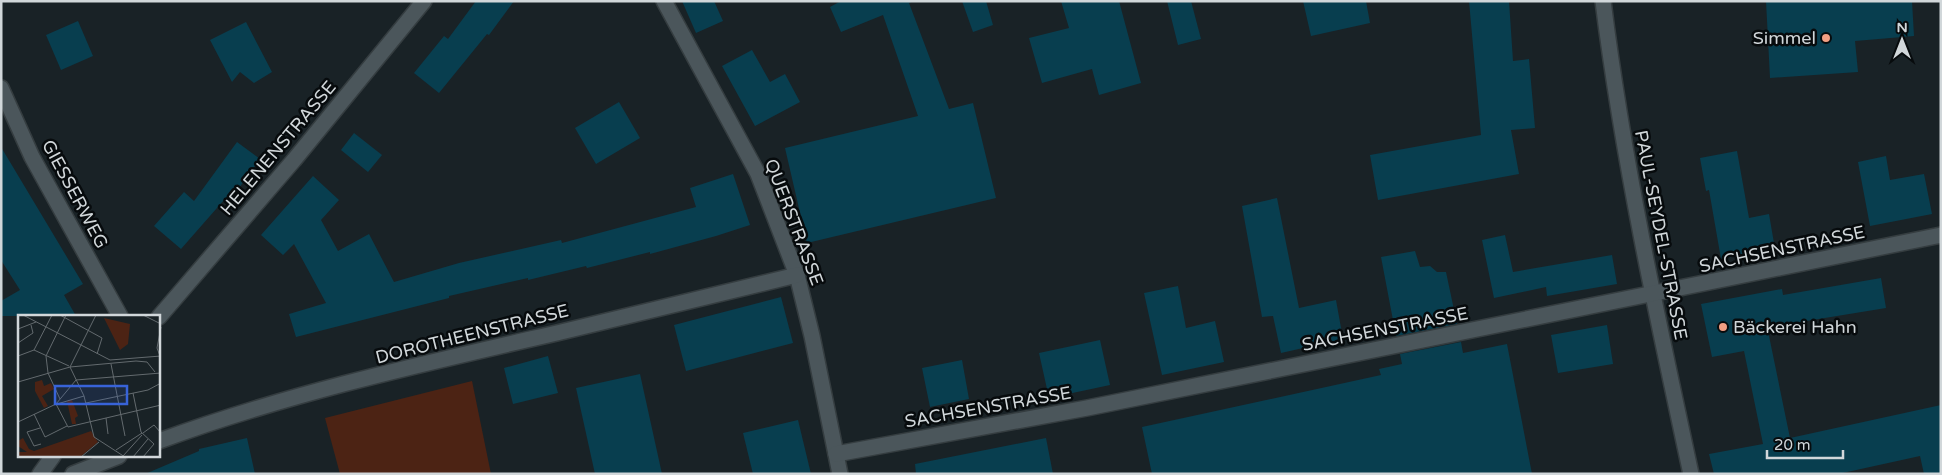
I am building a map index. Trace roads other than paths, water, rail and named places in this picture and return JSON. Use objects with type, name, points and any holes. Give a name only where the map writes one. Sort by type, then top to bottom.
[{"type":"street","name":"HELENENSTRASSE","points":[[160,316],[294,160],[424,1]]},
{"type":"street","name":"QUERSTRASSE","points":[[664,1],[758,174],[797,275],[812,336],[840,474]]},
{"type":"street","name":"PAUL-SEYDEL-STRASSE","points":[[1603,1],[1615,92],[1652,294],[1691,474]]},
{"type":"street","name":"GIESSERWEG","points":[[1,88],[32,157],[119,315]]},
{"type":"street","name":"SACHSENSTRASSE","points":[[836,454],[1087,408],[1941,235]]},
{"type":"street","name":"DOROTHEENSTRASSE","points":[[161,436],[428,362],[797,275]]},
{"type":"street","points":[[40,474],[52,458]]},
{"type":"street","points":[[73,474],[114,458]]},
{"type":"place","name":"Simmel","points":[[1826,38]]},
{"type":"place","name":"Bäckerei Hahn","points":[[1723,327]]}]
